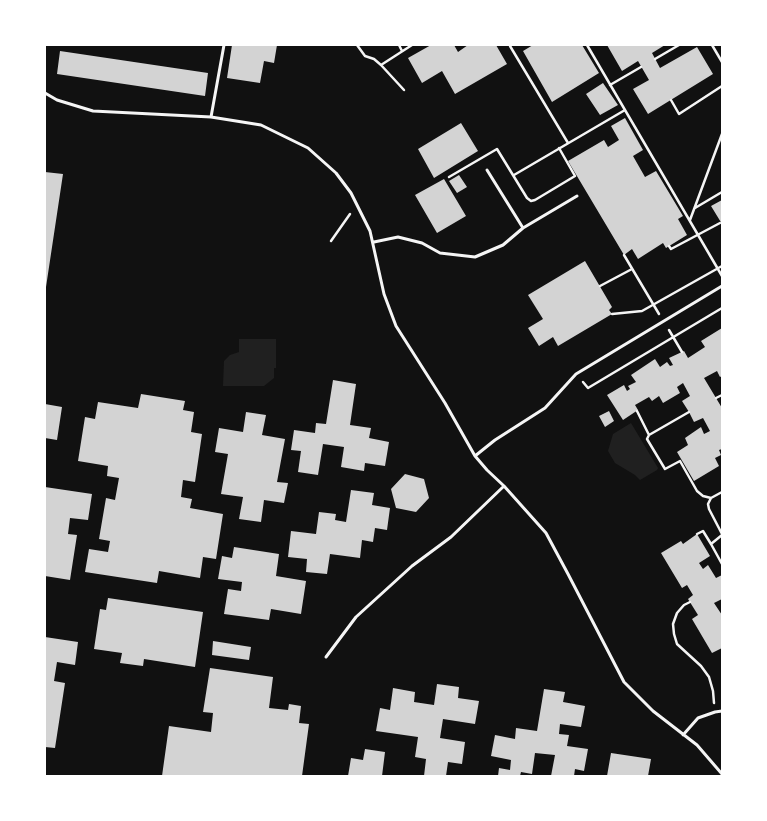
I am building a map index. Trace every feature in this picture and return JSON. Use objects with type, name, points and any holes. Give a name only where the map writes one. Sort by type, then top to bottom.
[{"type":"lane","points":[[210,117],[224,45]]},
{"type":"lane","points":[[45,93],[57,100],[94,111],[210,117],[261,125],[308,148],[336,173],[351,193],[370,231],[374,242],[384,294],[396,326],[445,403],[475,456],[546,533],[624,682],[653,711],[697,745],[722,774]]},
{"type":"lane","points":[[487,170],[523,228]]},
{"type":"lane","points":[[374,242],[398,237],[422,243],[440,253],[475,257],[503,245],[523,228],[578,196]]},
{"type":"lane","points":[[475,456],[495,440],[545,408],[576,374],[722,286]]},
{"type":"lane","points":[[326,658],[356,617],[412,566],[451,537],[504,486]]},
{"type":"lane","points":[[683,735],[698,718],[722,711]]},
{"type":"path","points":[[357,45],[365,56],[374,59],[382,65],[404,90]]},
{"type":"path","points":[[399,45],[402,51]]},
{"type":"path","points":[[382,65],[412,45]]},
{"type":"path","points":[[512,45],[510,46],[568,143]]},
{"type":"path","points":[[587,45],[722,276]]},
{"type":"path","points":[[655,59],[679,45]]},
{"type":"path","points":[[712,45],[722,62]]},
{"type":"path","points":[[610,85],[641,67]]},
{"type":"path","points":[[671,100],[679,114],[722,86]]},
{"type":"path","points":[[514,175],[625,110]]},
{"type":"path","points":[[690,220],[722,134]]},
{"type":"path","points":[[449,177],[497,149],[527,198],[535,200],[575,176],[559,148]]},
{"type":"path","points":[[694,209],[722,192]]},
{"type":"path","points":[[331,240],[357,204]]},
{"type":"path","points":[[669,246],[671,250],[698,234],[720,224]]},
{"type":"path","points":[[624,255],[682,352]]},
{"type":"path","points":[[612,314],[642,311],[722,266]]},
{"type":"path","points":[[600,286],[632,268]]},
{"type":"path","points":[[576,374],[588,388],[722,308]]},
{"type":"path","points":[[716,398],[722,395]]},
{"type":"path","points":[[637,411],[650,435]]},
{"type":"path","points":[[689,412],[650,435],[647,439],[665,469],[680,461],[697,491],[703,496],[711,498]]},
{"type":"path","points":[[710,544],[722,535],[708,504],[711,498],[722,492]]},
{"type":"path","points":[[698,534],[703,531],[722,564]]},
{"type":"path","points":[[690,602],[684,605],[678,613],[673,624],[674,634],[677,644],[709,677],[713,691],[715,712]]},
{"type":"shaded area","points":[[239,339],[276,339],[276,368],[274,368],[274,378],[264,386],[223,386],[224,361],[230,355],[239,352]]},
{"type":"shaded area","points":[[631,423],[658,468],[640,480],[635,475],[615,463],[608,451],[613,434]]},
{"type":"building","points":[[232,45],[277,45],[274,63],[264,61],[260,83],[227,78]]},
{"type":"building","points":[[431,45],[454,45],[458,52],[468,45],[496,45],[507,64],[455,94],[442,71],[422,83],[408,58]]},
{"type":"building","points":[[533,45],[582,45],[599,73],[552,102],[523,51]]},
{"type":"building","points":[[607,45],[665,45],[652,53],[660,68],[697,47],[713,74],[648,114],[633,89],[649,80],[638,61],[622,71]]},
{"type":"building","points":[[60,51],[208,73],[205,96],[57,74]]},
{"type":"building","points":[[603,83],[618,105],[600,115],[586,94]]},
{"type":"building","points":[[625,118],[643,150],[633,156],[645,177],[656,171],[683,216],[678,219],[687,235],[666,248],[663,243],[638,259],[632,249],[624,255],[568,161],[604,140],[608,147],[619,140],[611,126]]},
{"type":"building","points":[[461,123],[478,151],[434,178],[418,149]]},
{"type":"building","points":[[45,172],[63,174],[46,287],[45,287]]},
{"type":"building","points":[[459,175],[467,187],[457,193],[449,181]]},
{"type":"building","points":[[444,179],[466,216],[437,233],[415,195]]},
{"type":"building","points":[[722,200],[722,224],[711,206]]},
{"type":"building","points":[[585,261],[612,307],[609,310],[612,314],[558,346],[553,337],[539,346],[528,328],[543,319],[528,295]]},
{"type":"building","points":[[722,328],[722,376],[720,377],[717,371],[704,378],[722,408],[722,449],[719,450],[721,455],[715,458],[719,466],[694,481],[677,452],[688,445],[685,438],[701,427],[704,434],[710,431],[703,418],[694,422],[682,401],[690,396],[683,383],[677,387],[680,393],[663,403],[659,396],[652,401],[649,397],[635,405],[638,410],[623,420],[607,395],[624,385],[627,391],[630,389],[628,386],[636,382],[631,375],[655,359],[660,367],[667,362],[670,366],[673,365],[669,358],[684,351],[688,358],[705,347],[701,341]]},
{"type":"building","points":[[333,380],[356,384],[350,425],[371,428],[369,438],[389,442],[385,466],[365,463],[364,471],[341,467],[344,447],[323,444],[318,475],[298,472],[301,451],[291,450],[294,430],[315,433],[316,423],[326,424]]},
{"type":"building","points":[[141,394],[185,401],[183,410],[194,412],[191,432],[202,434],[195,482],[183,480],[181,497],[192,499],[190,508],[223,514],[216,559],[203,557],[200,578],[159,571],[157,583],[85,572],[89,549],[108,552],[110,541],[99,539],[106,498],[115,500],[119,478],[107,476],[108,466],[78,461],[85,417],[95,419],[98,402],[138,408]]},
{"type":"building","points":[[45,404],[62,407],[57,440],[45,438]]},
{"type":"building","points":[[609,411],[614,421],[605,427],[599,416]]},
{"type":"building","points":[[246,412],[266,415],[262,435],[285,439],[277,482],[288,483],[284,503],[264,500],[261,522],[239,519],[243,497],[221,494],[228,454],[215,452],[219,428],[243,432]]},
{"type":"building","points":[[405,474],[424,479],[429,498],[416,512],[396,508],[391,489]]},
{"type":"building","points":[[45,487],[92,494],[88,520],[70,518],[68,534],[77,535],[70,580],[45,576]]},
{"type":"building","points":[[351,490],[374,493],[372,505],[390,508],[387,530],[375,528],[373,542],[362,540],[360,558],[330,554],[327,574],[306,572],[307,559],[288,557],[291,531],[316,534],[319,512],[336,514],[335,520],[346,522]]},
{"type":"building","points":[[697,534],[710,556],[699,563],[703,569],[708,565],[716,578],[722,575],[722,599],[714,603],[722,615],[722,648],[712,653],[692,619],[698,615],[688,599],[693,595],[687,585],[682,588],[661,553],[681,541],[683,544]]},
{"type":"building","points":[[234,547],[279,554],[276,576],[306,581],[301,614],[271,609],[269,620],[224,614],[228,589],[241,591],[242,582],[218,579],[222,556],[232,558]]},
{"type":"building","points":[[108,598],[203,612],[195,667],[144,659],[143,666],[120,663],[122,653],[94,649],[100,609],[106,610]]},
{"type":"building","points":[[45,637],[78,642],[75,665],[57,662],[54,681],[65,683],[55,748],[45,747]]},
{"type":"building","points":[[213,641],[251,647],[249,660],[212,655]]},
{"type":"building","points":[[210,668],[273,677],[269,708],[288,710],[289,704],[301,706],[299,723],[309,724],[302,776],[162,776],[169,726],[211,732],[213,713],[203,712]]},
{"type":"building","points":[[437,684],[459,687],[458,698],[479,701],[475,724],[443,719],[440,738],[465,742],[462,764],[448,762],[446,776],[424,776],[426,759],[415,757],[418,737],[376,731],[380,708],[390,710],[393,688],[415,692],[414,702],[434,705]]},
{"type":"building","points":[[544,689],[565,692],[563,702],[585,706],[581,727],[560,724],[559,734],[569,735],[567,746],[588,749],[584,771],[575,769],[574,776],[551,776],[555,755],[535,753],[532,774],[521,772],[520,776],[498,776],[499,768],[510,770],[511,760],[491,756],[495,735],[515,739],[516,728],[537,731]]},
{"type":"building","points":[[365,749],[385,752],[382,776],[348,776],[351,758],[363,760]]},
{"type":"building","points":[[611,753],[651,759],[648,776],[607,776]]}]
